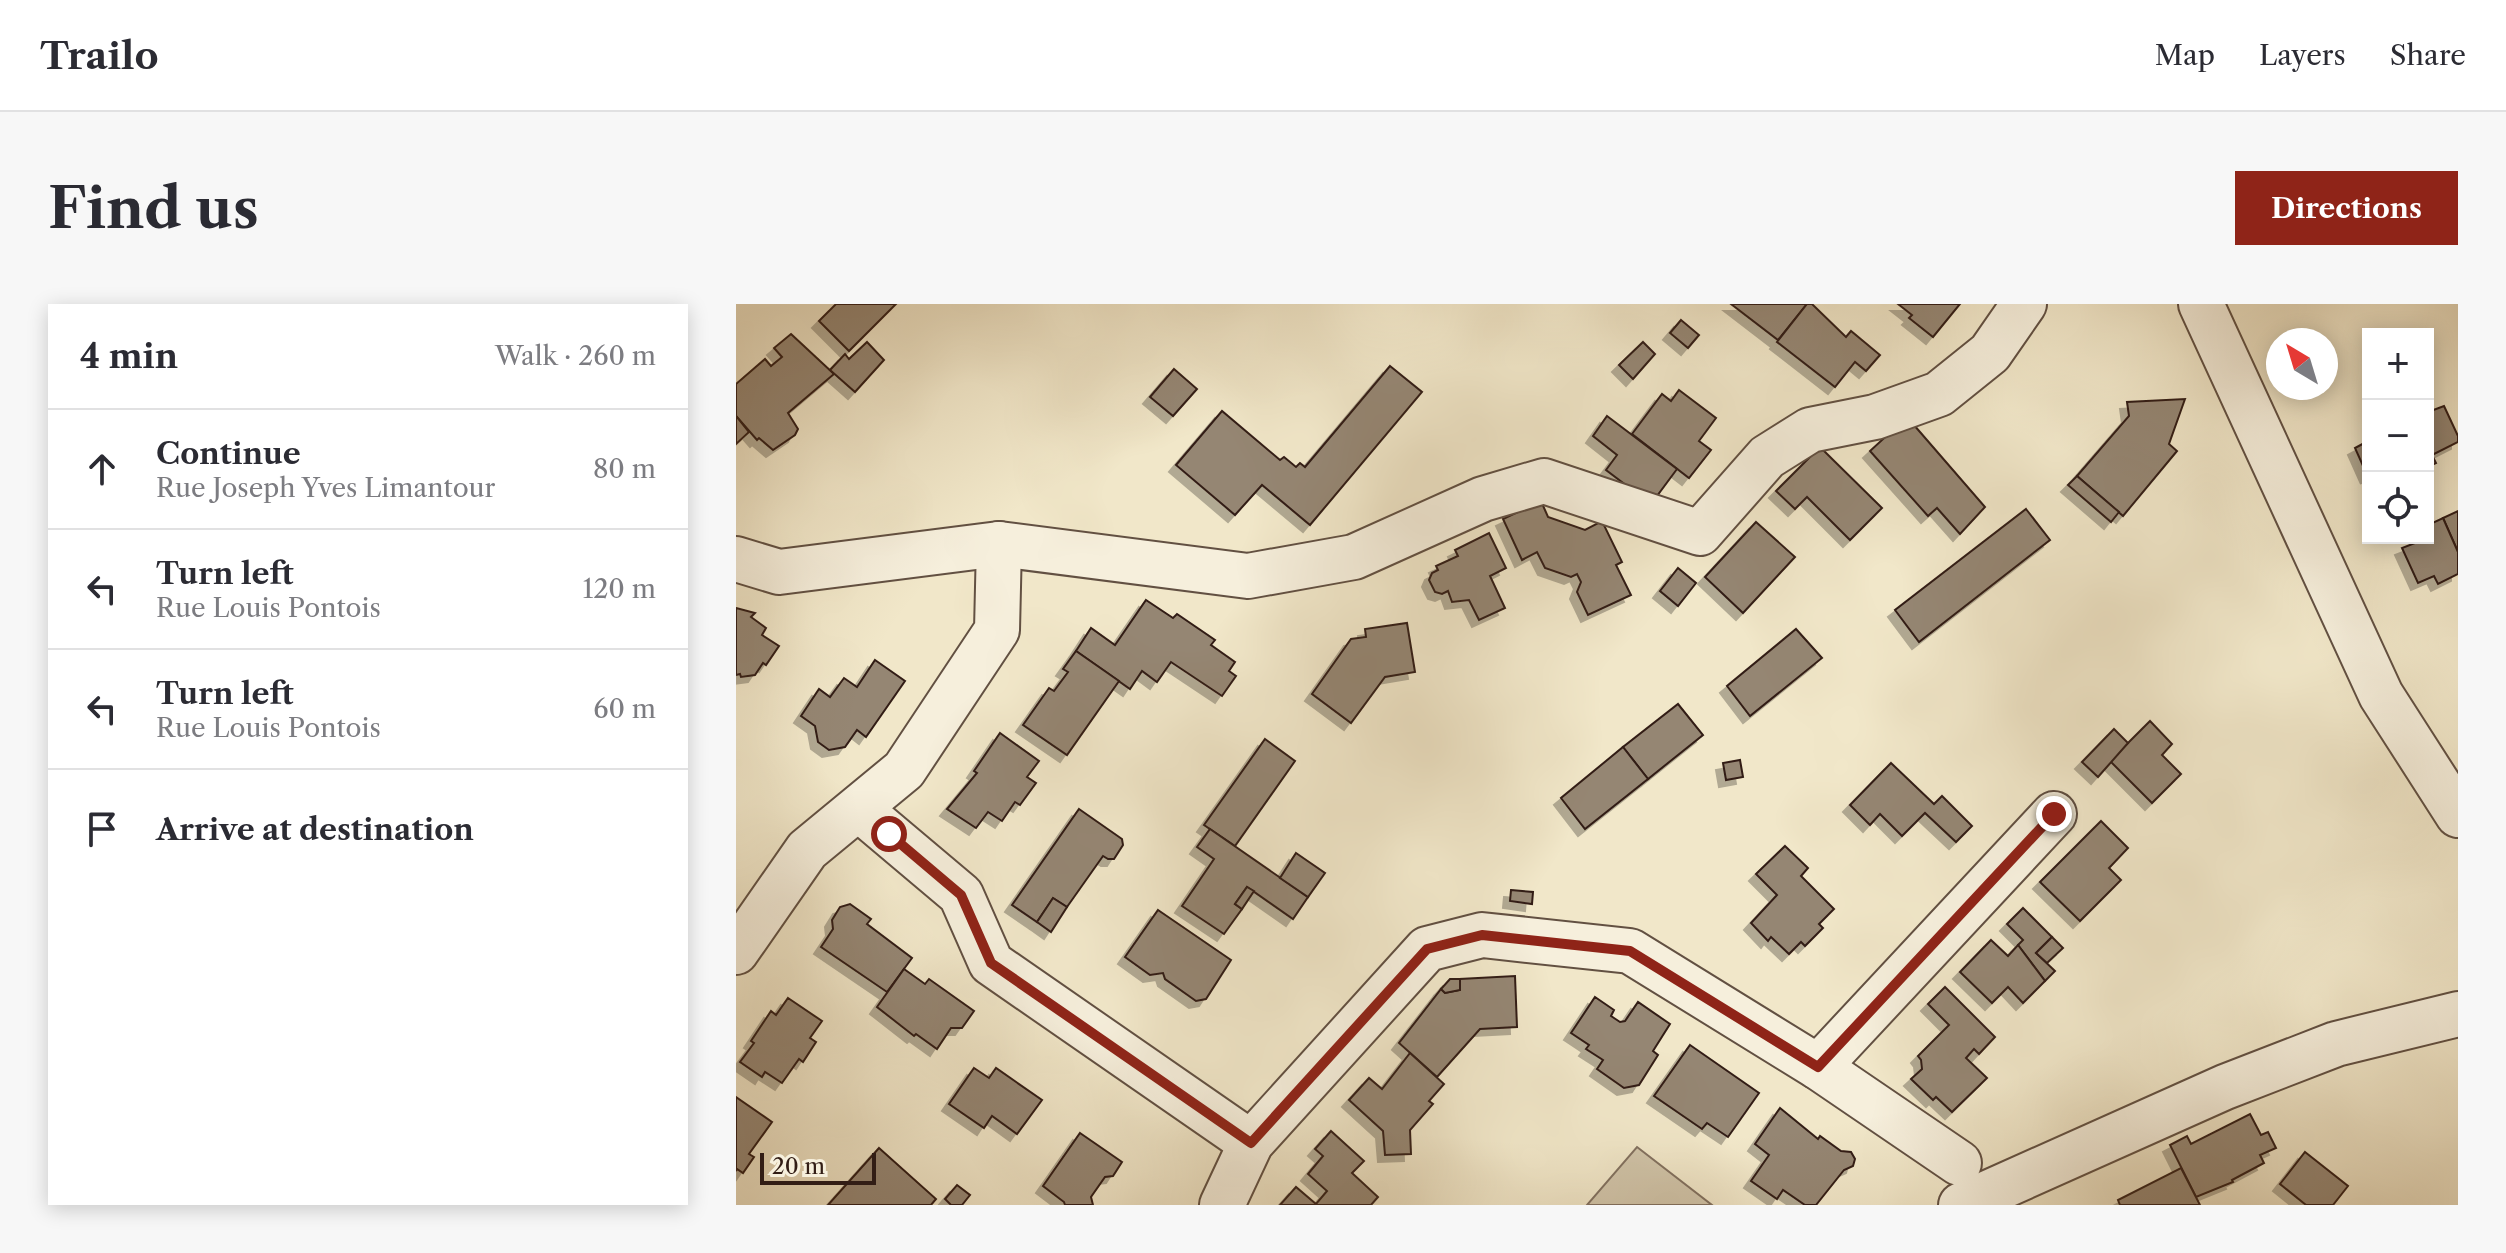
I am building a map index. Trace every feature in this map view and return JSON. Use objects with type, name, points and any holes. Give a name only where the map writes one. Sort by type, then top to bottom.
[{"type":"street","points":[[736,559],[779,572],[999,544],[1248,576],[1354,557],[1483,499],[1544,481],[1700,533],[1767,457],[1810,430],[1875,417],[1939,394],[1990,353],[2024,304]]},
{"type":"street","points":[[2201,304],[2381,695],[2458,815]]},
{"type":"street","points":[[736,952],[807,850],[904,770],[997,630],[999,544]]},
{"type":"street","points":[[859,809],[961,895],[991,963],[1251,1143]]},
{"type":"street","points":[[1818,1067],[2054,814]]},
{"type":"street","points":[[1222,1205],[1251,1143],[1427,949],[1482,935],[1630,951],[1818,1067],[1960,1184],[2336,1044],[2458,1014]]},
{"type":"shaded area","points":[[1637,1147],[1712,1205],[1587,1205]]},
{"type":"building","points":[[836,304],[896,304],[849,351],[819,321]]},
{"type":"building","points":[[1731,304],[1807,304],[1778,340]]},
{"type":"building","points":[[1807,304],[1812,304],[1846,337],[1851,331],[1880,355],[1866,371],[1855,362],[1835,387],[1777,342]]},
{"type":"building","points":[[1898,304],[1960,304],[1933,337],[1909,318],[1912,315]]},
{"type":"building","points":[[1681,320],[1699,335],[1688,348],[1670,333]]},
{"type":"building","points":[[791,334],[834,374],[788,413],[798,429],[795,435],[773,450],[759,438],[757,440],[736,416],[736,384],[765,359],[771,366],[782,357],[774,348]]},
{"type":"building","points":[[867,342],[884,360],[855,392],[830,370],[845,354],[849,359]]},
{"type":"building","points":[[1643,342],[1655,354],[1633,379],[1619,365]]},
{"type":"building","points":[[1390,366],[1422,392],[1310,525],[1262,485],[1235,515],[1176,465],[1222,411],[1280,460],[1284,457],[1296,467],[1300,463],[1305,467]]},
{"type":"building","points":[[1174,369],[1197,389],[1173,416],[1150,397]]},
{"type":"building","points":[[1679,390],[1716,418],[1699,441],[1711,450],[1689,478],[1632,434],[1662,394],[1671,401]]},
{"type":"building","points":[[2185,399],[2169,444],[2177,451],[2123,516],[2077,476],[2129,416],[2127,402]]},
{"type":"building","points":[[2444,406],[2458,442],[2434,454],[2434,410]]},
{"type":"building","points":[[736,416],[749,432],[736,444]]},
{"type":"building","points":[[1607,416],[1677,469],[1651,504],[1606,470],[1617,455],[1593,436]]},
{"type":"building","points":[[1907,417],[1985,507],[1960,534],[1937,508],[1928,516],[1870,451]]},
{"type":"building","points":[[2362,444],[2362,464],[2355,448]]},
{"type":"building","points":[[1820,447],[1882,508],[1850,540],[1807,497],[1795,509],[1776,491]]},
{"type":"building","points":[[2077,476],[2119,512],[2111,522],[2068,485]]},
{"type":"building","points":[[1541,501],[1548,517],[1585,530],[1602,521],[1622,562],[1616,565],[1631,595],[1588,615],[1577,592],[1581,582],[1577,574],[1571,577],[1545,568],[1537,552],[1522,560],[1503,519]]},
{"type":"building","points":[[2026,509],[2050,540],[1919,642],[1895,610]]},
{"type":"building","points":[[2458,511],[2458,552],[2443,518]]},
{"type":"building","points":[[2443,518],[2458,552],[2458,574],[2438,584],[2434,576],[2418,583],[2402,548],[2412,544],[2434,544],[2434,522]]},
{"type":"building","points":[[1756,522],[1795,557],[1743,613],[1705,577]]},
{"type":"building","points":[[1489,533],[1506,568],[1490,576],[1505,608],[1479,620],[1469,600],[1452,602],[1448,591],[1442,594],[1435,592],[1429,580],[1432,573],[1438,570],[1436,566],[1458,556],[1455,550]]},
{"type":"building","points":[[1678,568],[1696,583],[1678,606],[1660,591]]},
{"type":"building","points":[[1146,600],[1173,618],[1177,614],[1215,640],[1211,645],[1235,662],[1229,671],[1236,676],[1222,696],[1171,662],[1157,682],[1142,671],[1130,689],[1076,651],[1091,628],[1115,645]]},
{"type":"building","points":[[736,608],[755,613],[751,617],[766,628],[762,635],[779,646],[755,675],[736,675]]},
{"type":"building","points":[[1407,623],[1415,672],[1385,677],[1351,723],[1312,694],[1351,639],[1366,637],[1365,629]]},
{"type":"building","points":[[1796,629],[1822,658],[1750,716],[1727,686]]},
{"type":"building","points":[[1076,651],[1119,681],[1067,755],[1023,725],[1049,688],[1054,691],[1068,672],[1063,669]]},
{"type":"building","points":[[875,660],[905,681],[866,737],[857,730],[845,747],[829,750],[818,742],[815,726],[801,716],[819,689],[830,697],[844,678],[857,687]]},
{"type":"building","points":[[1678,704],[1703,735],[1648,779],[1623,747]]},
{"type":"building","points":[[2150,721],[2172,744],[2162,755],[2181,774],[2152,803],[2110,761]]},
{"type":"building","points":[[2114,729],[2128,743],[2098,777],[2082,762]]},
{"type":"building","points":[[1000,733],[1039,761],[1027,777],[1036,783],[1020,805],[1015,802],[1002,821],[988,812],[976,828],[947,809],[977,773],[974,771]]},
{"type":"building","points":[[1265,739],[1295,761],[1235,846],[1204,825]]},
{"type":"building","points":[[1623,747],[1648,779],[1585,829],[1561,798]]},
{"type":"building","points":[[1740,760],[1743,777],[1726,780],[1723,763]]},
{"type":"building","points":[[1891,763],[1934,804],[1942,796],[1972,826],[1956,842],[1925,813],[1902,836],[1880,814],[1870,825],[1850,805]]},
{"type":"building","points":[[1079,809],[1122,839],[1123,845],[1114,859],[1103,856],[1067,907],[1053,898],[1037,922],[1012,905]]},
{"type":"building","points":[[2101,821],[2128,848],[2109,868],[2121,880],[2080,921],[2040,882]]},
{"type":"building","points":[[1210,829],[1308,897],[1293,919],[1247,887],[1235,904],[1242,909],[1224,934],[1182,906],[1214,859],[1197,847]]},
{"type":"building","points":[[1785,846],[1808,868],[1801,876],[1834,909],[1819,924],[1823,928],[1805,946],[1801,942],[1789,954],[1771,937],[1768,941],[1751,923],[1777,895],[1756,874]]},
{"type":"building","points":[[1296,853],[1325,873],[1308,897],[1280,878]]},
{"type":"building","points":[[1247,887],[1254,891],[1242,909],[1235,904]]},
{"type":"building","points":[[1511,890],[1533,892],[1532,904],[1510,901]]},
{"type":"building","points":[[1053,898],[1067,907],[1051,932],[1037,922]]},
{"type":"building","points":[[850,904],[871,919],[867,924],[912,958],[887,992],[821,947],[833,929],[832,920],[840,907]]},
{"type":"building","points":[[2023,908],[2052,937],[2036,953],[2055,971],[2045,981],[2018,945],[2023,940],[2007,924]]},
{"type":"building","points":[[1158,910],[1231,960],[1206,999],[1196,1001],[1165,979],[1163,973],[1150,975],[1125,957]]},
{"type":"building","points":[[2052,937],[2063,948],[2047,963],[2036,953]]},
{"type":"building","points":[[1991,940],[2008,956],[2018,945],[2045,981],[2023,1003],[2008,987],[1992,1003],[1960,972]]},
{"type":"building","points":[[904,969],[925,984],[929,979],[974,1011],[962,1028],[951,1028],[937,1049],[916,1034],[914,1036],[877,1007]]},
{"type":"building","points":[[1515,976],[1517,1027],[1480,1029],[1437,1077],[1399,1043],[1441,989],[1445,993],[1460,990],[1460,979]]},
{"type":"building","points":[[1450,979],[1460,979],[1460,990],[1445,993],[1441,989]]},
{"type":"building","points":[[1945,987],[1995,1037],[1979,1054],[1974,1049],[1966,1058],[1987,1078],[1952,1112],[1936,1097],[1933,1100],[1911,1079],[1922,1069],[1918,1056],[1949,1025],[1928,1004]]},
{"type":"building","points":[[1595,997],[1614,1010],[1611,1016],[1620,1022],[1625,1021],[1638,1002],[1670,1024],[1653,1051],[1658,1055],[1639,1085],[1624,1088],[1597,1069],[1603,1060],[1586,1049],[1589,1045],[1571,1033]]},
{"type":"building","points":[[788,998],[822,1021],[810,1038],[816,1042],[803,1062],[799,1059],[782,1083],[765,1072],[762,1077],[740,1062],[771,1011],[776,1015]]},
{"type":"building","points":[[1690,1045],[1759,1093],[1728,1137],[1707,1123],[1702,1129],[1654,1096]]},
{"type":"building","points":[[1410,1053],[1444,1084],[1429,1101],[1433,1104],[1410,1130],[1411,1154],[1385,1155],[1383,1131],[1349,1100],[1369,1078],[1382,1089]]},
{"type":"building","points":[[974,1068],[989,1078],[996,1068],[1042,1100],[1017,1134],[992,1116],[984,1128],[949,1104]]},
{"type":"building","points":[[736,1097],[772,1122],[749,1154],[754,1157],[743,1173],[736,1171]]},
{"type":"building","points":[[1780,1108],[1818,1139],[1820,1136],[1841,1151],[1851,1152],[1855,1159],[1853,1166],[1844,1170],[1816,1205],[1805,1205],[1783,1190],[1777,1199],[1751,1181],[1769,1155],[1755,1144]]},
{"type":"building","points":[[2250,1114],[2261,1135],[2268,1132],[2276,1148],[2260,1155],[2264,1163],[2233,1182],[2196,1197],[2170,1145],[2187,1136],[2191,1144]]},
{"type":"building","points":[[1331,1131],[1364,1161],[1352,1173],[1378,1197],[1371,1205],[1280,1205],[1296,1187],[1316,1204],[1327,1191],[1308,1174],[1323,1156],[1315,1149]]},
{"type":"building","points":[[1080,1133],[1122,1162],[1113,1176],[1105,1177],[1091,1197],[1093,1205],[1065,1205],[1043,1186]]},
{"type":"building","points":[[879,1148],[936,1199],[931,1205],[828,1205]]},
{"type":"building","points":[[2305,1152],[2348,1186],[2333,1205],[2306,1205],[2280,1184]]},
{"type":"building","points":[[2181,1168],[2200,1205],[2120,1205],[2118,1200]]},
{"type":"building","points":[[957,1185],[970,1195],[962,1205],[951,1205],[945,1199]]},
{"type":"route","points":[[889,834],[961,895],[991,963],[1251,1143],[1427,949],[1482,935],[1630,951],[1818,1067],[2054,814]]}]
